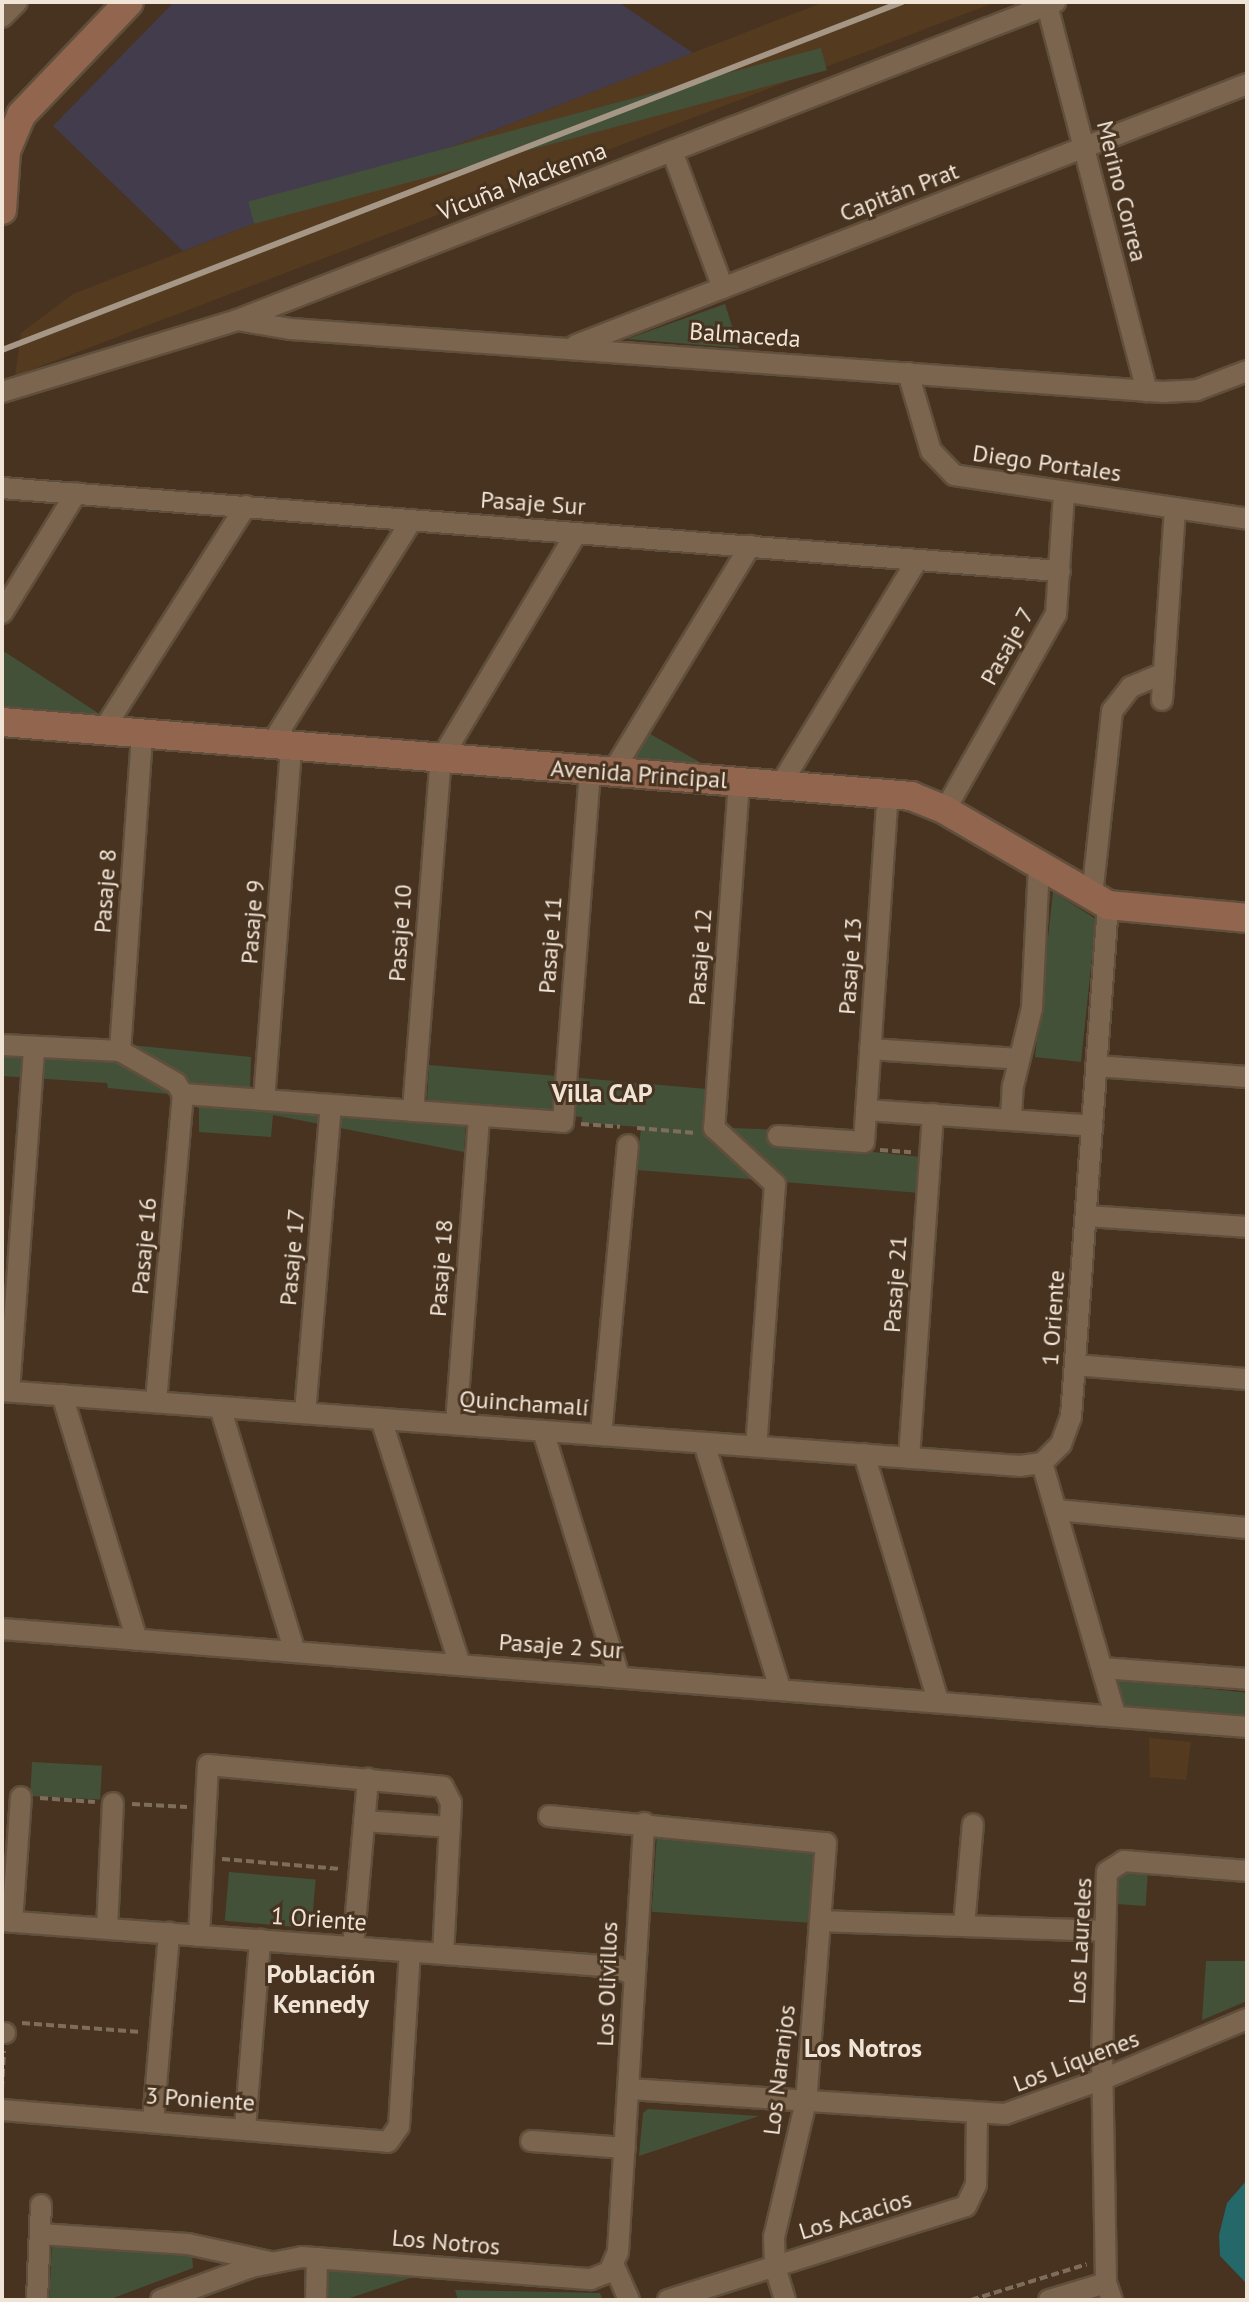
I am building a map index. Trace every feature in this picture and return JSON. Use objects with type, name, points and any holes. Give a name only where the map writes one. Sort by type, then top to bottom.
[{"type":"main road","points":[[2,210],[6,151],[15,100],[129,2]]},
{"type":"main road","name":"Avenida Principal","points":[[2,722],[888,793],[945,810],[1100,901],[1247,918]]},
{"type":"street","points":[[2,17],[17,2]]},
{"type":"street","name":"Merino Correa","points":[[1051,4],[1084,148],[1147,391]]},
{"type":"street","name":"Vicuña Mackenna","points":[[2,392],[237,320],[1051,4]]},
{"type":"street","name":"Capitán Prat","points":[[569,348],[1247,84]]},
{"type":"street","points":[[672,151],[723,288]]},
{"type":"street","name":"Balmaceda","points":[[237,320],[291,329],[1147,391],[1197,390],[1247,371]]},
{"type":"street","name":"Diego Portales","points":[[908,373],[931,451],[946,470],[964,479],[1247,519]]},
{"type":"street","name":"Pasaje Sur","points":[[2,488],[1060,571]]},
{"type":"street","name":"Pasaje 7","points":[[945,810],[1056,614],[1064,492]]},
{"type":"street","points":[[2,613],[76,493]]},
{"type":"street","points":[[102,732],[246,506]]},
{"type":"street","points":[[1162,700],[1175,508]]},
{"type":"street","points":[[280,746],[412,520]]},
{"type":"street","points":[[441,759],[576,533]]},
{"type":"street","points":[[601,772],[750,546]]},
{"type":"street","points":[[781,784],[917,560]]},
{"type":"street","name":"1 Oriente","points":[[1042,1463],[1069,1427],[1076,1365],[1096,1066],[1100,901],[1112,711],[1131,687],[1164,673]]},
{"type":"street","name":"Pasaje 8","points":[[120,1051],[142,735]]},
{"type":"street","name":"Pasaje 9","points":[[264,1100],[280,746]]},
{"type":"street","name":"Pasaje 10","points":[[413,1111],[441,759]]},
{"type":"street","name":"Pasaje 11","points":[[479,1116],[563,1122],[601,772]]},
{"type":"street","name":"Pasaje 12","points":[[739,782],[717,1135],[774,1180],[756,1446]]},
{"type":"street","name":"Pasaje 13","points":[[864,1142],[888,793]]},
{"type":"street","points":[[1011,1119],[1019,1059],[1032,1008],[1039,863]]},
{"type":"street","points":[[2,1045],[120,1051],[176,1083],[183,1094],[479,1116]]},
{"type":"street","points":[[5,1391],[34,1047]]},
{"type":"street","points":[[870,1049],[1019,1059]]},
{"type":"street","points":[[1096,1066],[1247,1077]]},
{"type":"street","name":"Pasaje 16","points":[[156,1402],[183,1094]]},
{"type":"street","name":"Pasaje 17","points":[[305,1413],[331,1106]]},
{"type":"street","points":[[866,1110],[1092,1126]]},
{"type":"street","name":"Pasaje 21","points":[[909,1458],[933,1114]]},
{"type":"street","name":"Pasaje 18","points":[[456,1424],[479,1116]]},
{"type":"street","points":[[778,1136],[864,1142]]},
{"type":"street","points":[[601,1435],[628,1145]]},
{"type":"street","points":[[1086,1216],[1247,1227]]},
{"type":"street","points":[[1076,1365],[1247,1379]]},
{"type":"street","name":"Quinchamalí","points":[[5,1391],[1020,1466],[1042,1463]]},
{"type":"street","points":[[62,1395],[137,1640]]},
{"type":"street","points":[[220,1407],[295,1652]]},
{"type":"street","points":[[381,1419],[460,1665]]},
{"type":"street","points":[[543,1431],[619,1677]]},
{"type":"street","points":[[704,1443],[780,1689]]},
{"type":"street","points":[[864,1454],[938,1701]]},
{"type":"street","points":[[1042,1463],[1115,1714]]},
{"type":"street","points":[[1056,1510],[1247,1528]]},
{"type":"street","name":"Pasaje 2 Sur","points":[[2,1629],[1115,1714],[1247,1727]]},
{"type":"street","points":[[1102,1668],[1247,1679]]},
{"type":"street","points":[[199,1936],[208,1765],[368,1779],[448,1791],[450,1827],[443,1954]]},
{"type":"street","points":[[353,1947],[368,1779]]},
{"type":"street","points":[[7,1921],[21,1797]]},
{"type":"street","points":[[107,1929],[113,1803]]},
{"type":"street","points":[[549,1816],[644,1823]]},
{"type":"street","points":[[364,1821],[450,1827]]},
{"type":"street","name":"Los Naranjos","points":[[644,1823],[826,1843],[806,2101],[774,2237],[775,2267],[785,2300]]},
{"type":"street","name":"Los Olivillos","points":[[625,2148],[635,1988],[631,1974],[644,1823]]},
{"type":"street","points":[[964,1926],[973,1824]]},
{"type":"street","name":"Los Laureles","points":[[1109,2291],[1106,2258],[1104,1931],[1107,1872],[1116,1863],[1247,1871]]},
{"type":"street","name":"1 Oriente","points":[[7,1921],[616,1967],[631,1974]]},
{"type":"street","points":[[821,1921],[1104,1931]]},
{"type":"street","points":[[153,2121],[169,1933]]},
{"type":"street","points":[[245,2128],[260,1940]]},
{"type":"street","name":"3 Poniente","points":[[2,2110],[245,2128],[381,2142],[394,2138],[399,2126],[410,1952]]},
{"type":"street","name":"Los Líquenes","points":[[629,2089],[977,2114],[1017,2112],[1247,2019]]},
{"type":"street","name":"Los Acacios","points":[[668,2300],[966,2206],[976,2185],[977,2114]]},
{"type":"street","points":[[531,2141],[625,2148],[614,2266],[629,2300]]},
{"type":"street","points":[[37,2300],[41,2205]]},
{"type":"street","name":"Los Notros","points":[[40,2234],[188,2244],[270,2262]]},
{"type":"street","points":[[316,2300],[317,2258]]},
{"type":"street","name":"Los Notros","points":[[161,2300],[270,2262],[317,2258],[591,2279],[614,2266]]},
{"type":"street","points":[[1049,2300],[1109,2291]]},
{"type":"path","points":[[864,1142],[879,1150],[930,1153]]},
{"type":"path","points":[[203,1857],[360,1871]]},
{"type":"path","points":[[2,2089],[4,2033],[12,2022],[161,2034]]},
{"type":"path","points":[[971,2300],[1106,2258]]},
{"type":"shaded area","points":[[174,2],[618,2],[693,53],[183,251],[53,126]]},
{"type":"shaded area","points":[[824,2],[996,2],[15,376],[21,333],[73,294]]},
{"type":"shaded area","points":[[1149,1738],[1191,1742],[1186,1780],[1150,1777]]},
{"type":"green space","points":[[821,48],[827,70],[254,224],[248,201]]},
{"type":"green space","points":[[725,304],[739,348],[627,339]]},
{"type":"green space","points":[[2,650],[101,715],[2,707]]},
{"type":"green space","points":[[645,731],[703,764],[629,757]]},
{"type":"green space","points":[[1053,892],[1096,919],[1081,1062],[1035,1057]]},
{"type":"green space","points":[[130,1045],[251,1057],[250,1093],[427,1102],[429,1065],[707,1089],[706,1127],[856,1133],[855,1150],[921,1157],[920,1193],[637,1170],[641,1127],[582,1123],[582,1117],[467,1108],[464,1152],[273,1115],[271,1137],[199,1132],[199,1097],[108,1088],[107,1083],[2,1076],[2,1055]]},
{"type":"green space","points":[[1116,1679],[1247,1693],[1244,1724],[1113,1710]]},
{"type":"green space","points":[[32,1762],[102,1766],[100,1800],[30,1796]]},
{"type":"green space","points":[[657,1834],[819,1845],[813,1923],[652,1912]]},
{"type":"green space","points":[[1119,1870],[1148,1872],[1146,1906],[1117,1904]]},
{"type":"green space","points":[[229,1872],[316,1880],[311,1928],[225,1921]]},
{"type":"green space","points":[[1206,1961],[1247,1961],[1247,2001],[1202,2020]]},
{"type":"green space","points":[[648,2109],[759,2116],[639,2156],[643,2113]]},
{"type":"green space","points":[[52,2245],[192,2254],[193,2268],[108,2300],[49,2300]]},
{"type":"green space","points":[[323,2261],[419,2275],[344,2300],[327,2300]]},
{"type":"green space","points":[[455,2290],[600,2293],[603,2300],[458,2300]]},
{"type":"water","points":[[1247,2180],[1247,2284],[1220,2256],[1219,2235],[1227,2203]]},
{"type":"railway","points":[[2,350],[902,2]]},
{"type":"district","name":"Villa CAP","points":[[602,1093]]},
{"type":"district","name":"Población Kennedy","points":[[321,1989]]},
{"type":"district","name":"Los Notros","points":[[863,2048]]}]
